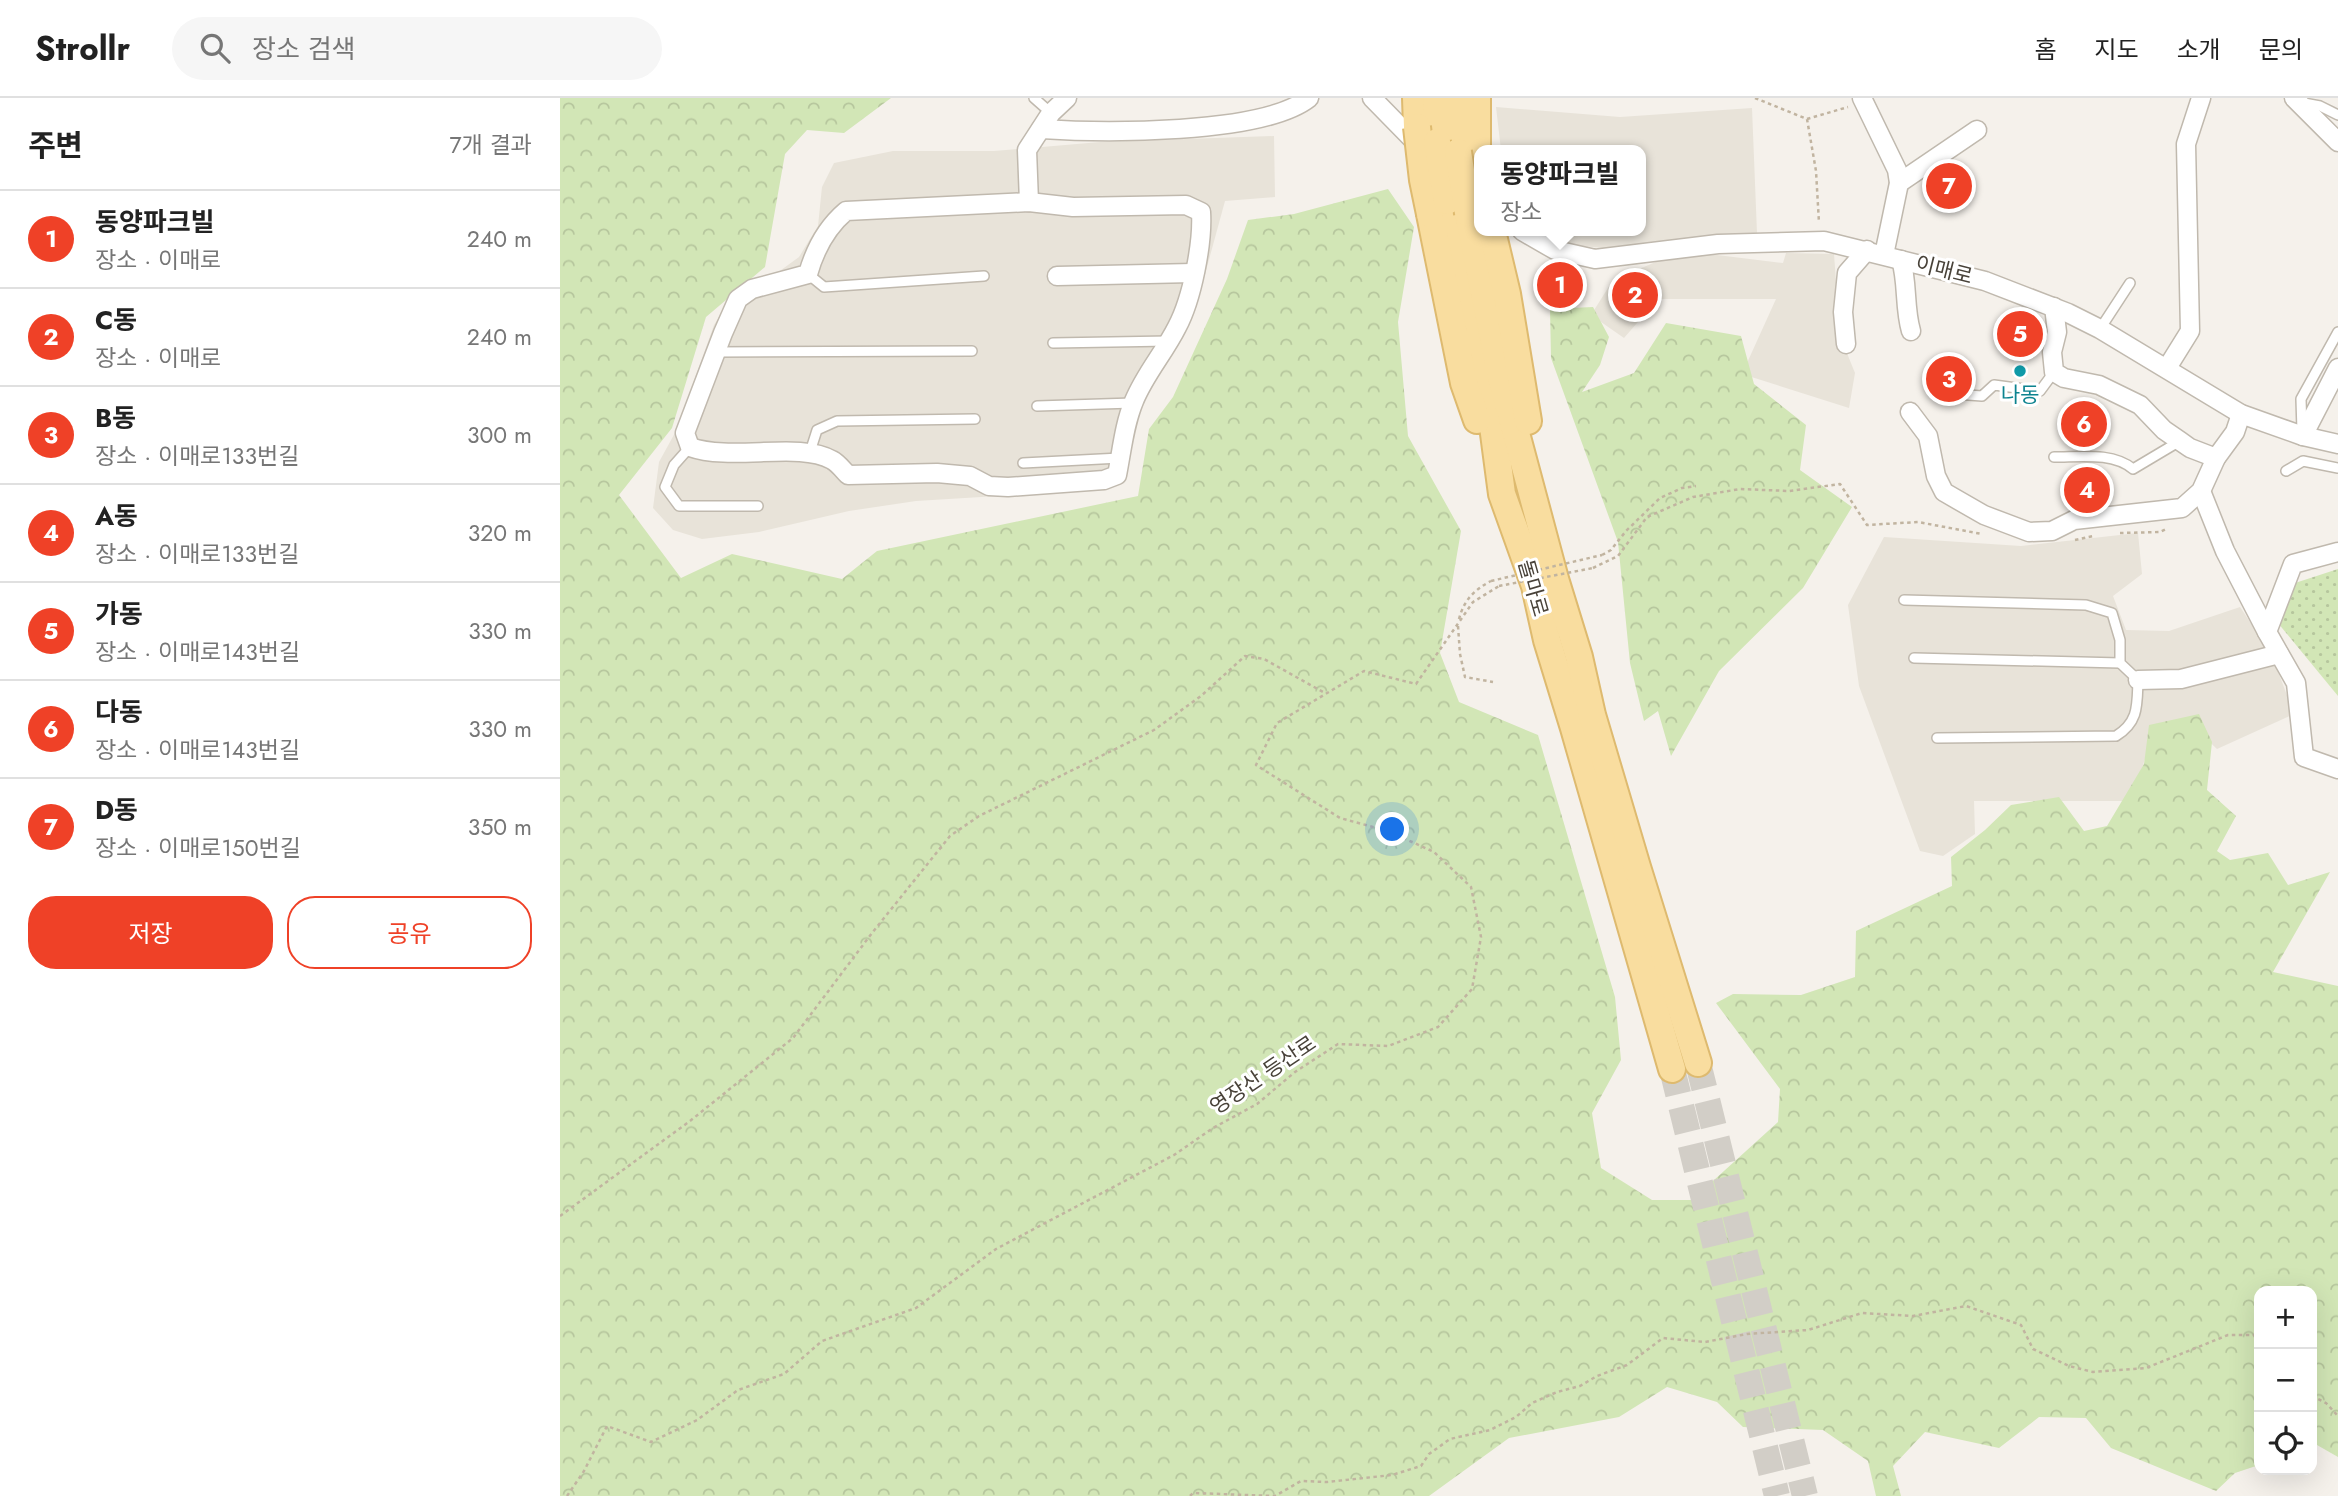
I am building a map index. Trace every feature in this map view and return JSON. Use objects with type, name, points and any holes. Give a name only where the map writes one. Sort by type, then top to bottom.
[{"type":"main road","points":[[1416,98],[1448,146],[1474,146]]},
{"type":"main road","name":"돌마로","points":[[1436,98],[1448,146],[1472,335],[1493,426],[1502,494],[1535,586],[1547,640],[1672,1069]]},
{"type":"main road","name":"돌마로","points":[[1448,146],[1458,98]]},
{"type":"main road","points":[[1477,98],[1477,145]]},
{"type":"main road","name":"돌마로","points":[[1456,206],[1596,727],[1698,1063]]},
{"type":"main road","points":[[1493,236],[1507,294],[1525,402],[1540,517]]},
{"type":"street","points":[[1028,202],[1027,149],[1051,113],[1067,98]]},
{"type":"street","points":[[1041,129],[1072,131],[1201,128],[1268,117],[1302,104],[1309,98]]},
{"type":"street","points":[[1372,98],[1399,127],[1456,206]]},
{"type":"street","points":[[2167,368],[2190,331],[2186,144],[2201,98]]},
{"type":"street","points":[[1863,100],[1897,170],[1899,183],[1884,255]]},
{"type":"street","points":[[2297,100],[2338,142]]},
{"type":"street","points":[[1899,183],[1977,130]]},
{"type":"street","points":[[1028,202],[1073,207],[1186,205],[1201,212],[1202,229],[1178,326],[1145,378],[1133,403],[1123,434],[1117,475],[1104,480],[1051,485],[989,486],[970,476],[937,473],[848,475],[832,460],[810,452],[719,454],[690,447],[685,433],[738,299],[752,289],[808,274],[814,252],[832,223],[846,211],[1028,202]]},
{"type":"street","name":"이매로","points":[[1531,236],[1555,250],[1595,259],[1718,244],[1820,240],[1985,281],[2054,307],[2100,329],[2241,414],[2302,436],[2338,444]]},
{"type":"street","points":[[1884,255],[1905,272],[1906,313],[1911,331]]},
{"type":"street","points":[[1846,344],[1843,312],[1847,273],[1884,255]]},
{"type":"street","points":[[1057,276],[1193,273]]},
{"type":"street","points":[[2054,307],[2057,332],[2052,352],[2054,372],[2064,378],[2099,385],[2140,405],[2164,430],[2190,448],[2216,458]]},
{"type":"street","points":[[2302,436],[2338,368]]},
{"type":"street","points":[[1910,412],[1928,436],[1936,476],[1944,492],[1984,515],[2029,533],[2052,531],[2074,520],[2182,508],[2200,491],[2216,458],[2235,432],[2241,414]]},
{"type":"street","points":[[2200,491],[2225,551],[2296,682],[2304,757],[2338,769]]},
{"type":"street","points":[[2267,632],[2292,564],[2338,552]]},
{"type":"street","points":[[2138,680],[2181,679],[2279,654]]},
{"type":"lane","points":[[1034,98],[1051,113]]},
{"type":"lane","points":[[2297,100],[2320,106],[2338,115]]},
{"type":"lane","points":[[808,274],[824,287],[984,276]]},
{"type":"lane","points":[[2100,329],[2130,283]]},
{"type":"lane","points":[[2302,436],[2301,399],[2338,332]]},
{"type":"lane","points":[[1053,343],[1169,341]]},
{"type":"lane","points":[[716,352],[972,351]]},
{"type":"lane","points":[[1941,393],[1982,396],[1994,385],[2040,391],[2054,372]]},
{"type":"lane","points":[[1037,406],[1133,403]]},
{"type":"lane","points":[[810,452],[817,430],[837,421],[975,419]]},
{"type":"lane","points":[[2054,457],[2093,457],[2123,461],[2133,469],[2180,441]]},
{"type":"lane","points":[[690,447],[674,466],[665,487],[679,506],[758,506]]},
{"type":"lane","points":[[1023,463],[1120,458]]},
{"type":"lane","points":[[2286,471],[2302,461],[2338,468]]},
{"type":"lane","points":[[1904,600],[2086,605],[2112,613],[2120,640],[2120,663]]},
{"type":"lane","points":[[1914,658],[2120,663],[2138,680],[2137,707],[2129,728],[2116,736],[1937,738]]},
{"type":"path","points":[[1755,98],[1807,119],[1863,100]]},
{"type":"path","points":[[1807,119],[1816,171],[1820,240]]},
{"type":"path","points":[[1493,682],[1465,677],[1460,654],[1458,623],[1462,607],[1475,590],[1492,581],[1602,555],[1611,550],[1626,531],[1660,498],[1682,488],[1696,486]]},
{"type":"path","name":"영장산 등산로","points":[[567,1496],[584,1471],[607,1426],[651,1442],[685,1426],[737,1390],[784,1374],[822,1341],[916,1308],[996,1248],[1174,1155],[1213,1128],[1256,1104],[1295,1072],[1338,1044],[1388,1046],[1438,1027],[1472,989],[1481,937],[1471,887],[1434,852],[1388,831],[1340,818],[1256,765],[1277,723],[1364,671],[1416,684],[1473,601],[1499,586],[1593,568]]},
{"type":"path","points":[[560,1216],[690,1121],[793,1038],[950,836],[979,816],[1154,730],[1201,696],[1245,656],[1265,659],[1324,694]]},
{"type":"path","points":[[1189,1496],[1193,1493],[1275,1496],[1301,1481],[1326,1482],[1392,1475],[1421,1466],[1429,1454],[1450,1439],[1490,1430],[1557,1392],[1580,1386],[1597,1376],[1627,1365],[1663,1338],[1705,1342],[1747,1334],[1808,1330],[1862,1313],[1913,1316],[1966,1306],[2021,1325],[2033,1349],[2070,1366],[2093,1372],[2146,1368],[2228,1335],[2254,1335]]},
{"type":"path","points":[[2317,1398],[2326,1403],[2338,1416]]},
{"type":"shaded area","points":[[1496,107],[1620,117],[1752,108],[1757,233],[1648,243],[1614,249],[1570,245],[1546,239],[1542,236],[1646,236],[1646,145],[1500,145]]},
{"type":"shaded area","points":[[1274,136],[1275,197],[1225,201],[1195,311],[1137,407],[1124,475],[1108,489],[916,501],[849,511],[759,532],[702,539],[673,530],[653,508],[659,462],[676,431],[714,325],[739,284],[777,273],[799,257],[818,226],[822,187],[834,163],[893,151],[994,151],[1100,142]]},
{"type":"shaded area","points":[[1786,253],[1834,254],[1840,336],[1855,373],[1849,408],[1742,374],[1776,299],[1658,299],[1624,338],[1591,315],[1613,280],[1658,261],[1709,254],[1783,263]]},
{"type":"shaded area","points":[[2138,533],[2142,574],[2113,596],[2126,630],[2169,631],[2240,607],[2271,653],[2294,714],[2217,749],[2194,727],[2154,732],[2131,801],[1974,801],[1975,834],[1943,856],[1920,851],[1859,686],[1848,605],[1884,537],[2021,546]]},
{"type":"green space","points":[[560,98],[891,98],[844,133],[807,130],[785,154],[765,267],[706,317],[672,428],[619,495],[681,578],[732,554],[842,579],[877,551],[1138,496],[1149,429],[1173,397],[1227,279],[1248,220],[1294,214],[1388,189],[1414,227],[1398,322],[1408,436],[1461,531],[1440,653],[1459,702],[1538,735],[1615,997],[1621,1060],[1592,1113],[1601,1168],[1652,1200],[1692,1200],[1778,1122],[1780,1089],[1716,1003],[1733,994],[1801,995],[1855,977],[1856,931],[1952,886],[1951,857],[2011,805],[2059,797],[2084,831],[2107,826],[2144,764],[2149,725],[2199,714],[2212,742],[2207,790],[2236,816],[2217,851],[2230,860],[2268,853],[2288,885],[2330,872],[2273,972],[2338,986],[2338,1457],[2317,1445],[2317,1286],[2254,1286],[2254,1467],[2235,1473],[2216,1491],[2111,1448],[2086,1418],[2039,1417],[1999,1448],[1925,1432],[1893,1466],[1901,1496],[1876,1496],[1868,1461],[1823,1430],[1743,1427],[1717,1402],[1667,1387],[1619,1417],[1509,1438],[1429,1496],[560,1496]]},
{"type":"green space","points":[[1593,307],[1609,337],[1600,365],[1582,392],[1634,373],[1666,323],[1741,336],[1754,384],[1806,425],[1800,470],[1852,507],[1803,588],[1719,671],[1671,756],[1658,711],[1644,721],[1630,663],[1618,542],[1551,358],[1550,309]]},
{"type":"green space","points":[[2338,569],[2338,696],[2278,623],[2292,584]]},
{"type":"tunnel","points":[[1698,1063],[1805,1496]]},
{"type":"tunnel","points":[[1672,1069],[1777,1496]]},
{"type":"place","name":"D동","points":[[1949,186]]},
{"type":"place","name":"동양파크빌","points":[[1560,285]]},
{"type":"place","name":"C동","points":[[1635,295]]},
{"type":"place","name":"가동","points":[[2020,334]]},
{"type":"place","name":"나동","points":[[2020,371]]},
{"type":"place","name":"B동","points":[[1949,379]]},
{"type":"place","name":"다동","points":[[2084,424]]},
{"type":"place","name":"A동","points":[[2087,490]]}]
